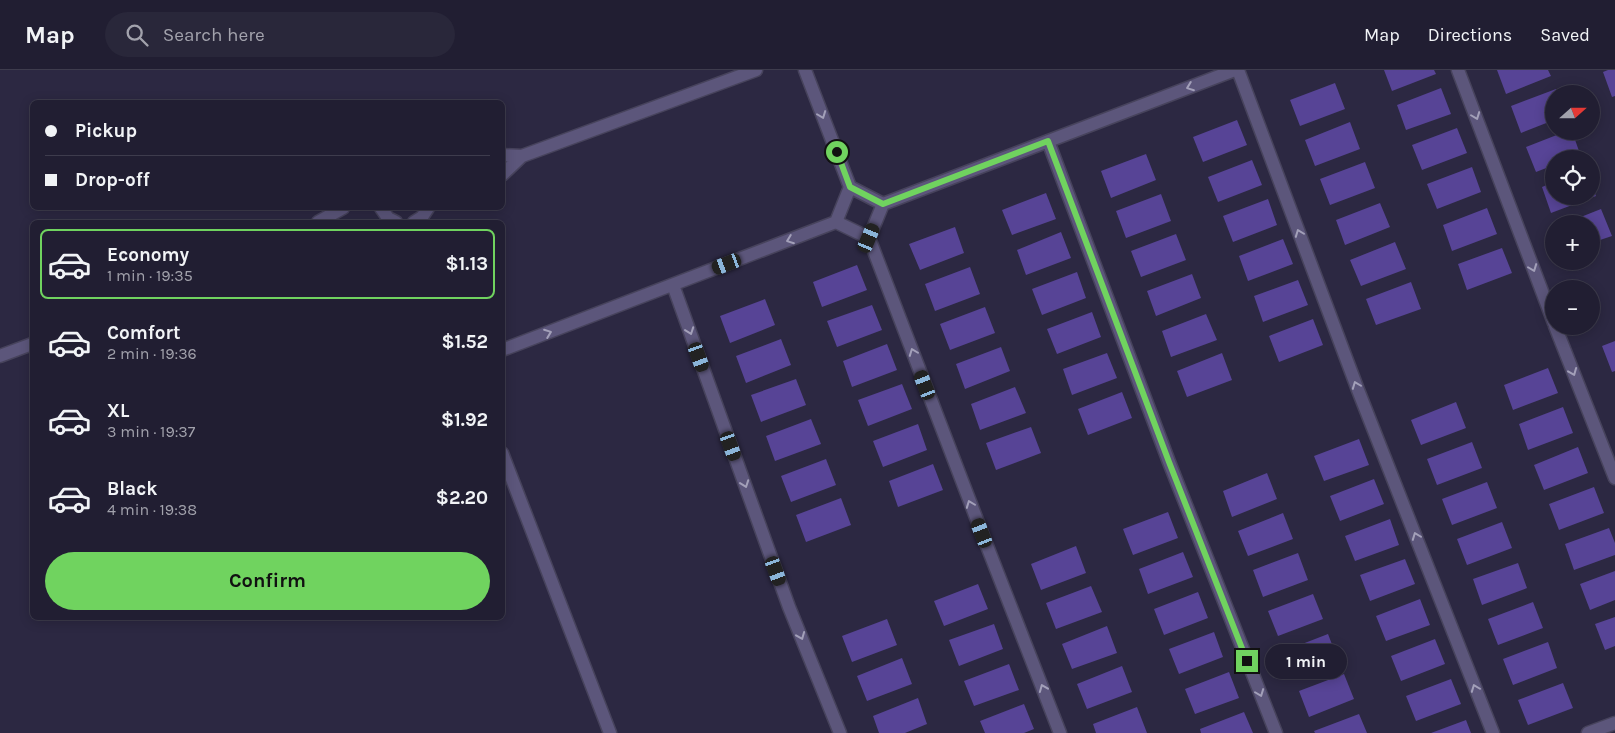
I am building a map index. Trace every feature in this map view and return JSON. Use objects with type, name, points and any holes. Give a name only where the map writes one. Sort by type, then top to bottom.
[{"type":"street","points":[[505,155],[522,156],[756,70]]},
{"type":"street","points":[[805,70],[850,187],[883,204]]},
{"type":"street","points":[[869,238],[883,204],[1237,70],[1358,390],[1493,733]]},
{"type":"street","points":[[1458,70],[1545,298]]},
{"type":"street","points":[[1048,141],[1173,471],[1276,733]]},
{"type":"street","points":[[505,172],[522,156]]},
{"type":"street","points":[[836,222],[850,187]]},
{"type":"street","points":[[321,220],[339,210]]},
{"type":"street","points":[[382,210],[392,220]]},
{"type":"street","points":[[417,220],[427,210]]},
{"type":"street","points":[[505,349],[836,222],[869,238],[1060,733]]},
{"type":"street","points":[[673,285],[789,607],[840,733]]},
{"type":"street","points":[[1559,335],[1615,478]]},
{"type":"street","points":[[0,356],[30,345]]},
{"type":"street","points":[[505,461],[610,733]]},
{"type":"street","points":[[1588,733],[1615,723]]},
{"type":"building","points":[[1384,70],[1434,70],[1436,74],[1392,91]]},
{"type":"building","points":[[1497,70],[1548,70],[1551,76],[1506,94]]},
{"type":"building","points":[[1615,70],[1615,96],[1612,97],[1603,72]]},
{"type":"building","points":[[1335,83],[1345,109],[1300,126],[1290,100]]},
{"type":"building","points":[[1441,88],[1451,114],[1406,130],[1397,105]]},
{"type":"building","points":[[1545,93],[1545,124],[1521,133],[1511,106]]},
{"type":"building","points":[[1237,120],[1247,145],[1203,162],[1193,137]]},
{"type":"building","points":[[1350,122],[1360,149],[1315,166],[1305,140]]},
{"type":"building","points":[[1457,128],[1467,153],[1422,170],[1412,145]]},
{"type":"building","points":[[1545,140],[1575,140],[1579,150],[1545,150],[1545,168],[1536,172],[1526,147]]},
{"type":"building","points":[[1146,154],[1156,180],[1111,198],[1101,171]]},
{"type":"building","points":[[1252,160],[1262,185],[1218,202],[1208,177]]},
{"type":"building","points":[[1365,162],[1375,188],[1330,205],[1320,179]]},
{"type":"building","points":[[1472,167],[1481,192],[1437,209],[1427,184]]},
{"type":"building","points":[[1046,193],[1056,219],[1012,235],[1002,210]]},
{"type":"building","points":[[1161,194],[1171,221],[1126,238],[1116,211]]},
{"type":"building","points":[[1268,199],[1277,225],[1233,242],[1223,216]]},
{"type":"building","points":[[1380,203],[1390,227],[1345,245],[1336,220]]},
{"type":"building","points":[[1548,205],[1572,205],[1551,213]]},
{"type":"building","points":[[1487,208],[1497,234],[1452,251],[1443,225]]},
{"type":"building","points":[[1601,209],[1612,236],[1600,240],[1600,215],[1586,215]]},
{"type":"building","points":[[955,227],[964,253],[920,270],[909,244]]},
{"type":"building","points":[[1061,232],[1071,258],[1026,275],[1017,250]]},
{"type":"building","points":[[1176,234],[1186,260],[1141,277],[1131,251]]},
{"type":"building","points":[[1283,239],[1293,264],[1248,281],[1239,256]]},
{"type":"building","points":[[1395,242],[1406,269],[1361,286],[1350,260]]},
{"type":"building","points":[[1502,248],[1512,273],[1467,290],[1458,264]]},
{"type":"building","points":[[857,265],[867,290],[822,307],[813,282]]},
{"type":"building","points":[[970,267],[980,294],[935,311],[925,284]]},
{"type":"building","points":[[1077,272],[1086,298],[1042,315],[1032,289]]},
{"type":"building","points":[[1192,274],[1201,298],[1156,316],[1147,291]]},
{"type":"building","points":[[1298,280],[1308,305],[1263,322],[1254,296]]},
{"type":"building","points":[[1411,282],[1421,309],[1376,325],[1366,299]]},
{"type":"building","points":[[765,299],[775,325],[730,343],[720,316]]},
{"type":"building","points":[[872,305],[882,330],[837,347],[827,321]]},
{"type":"building","points":[[985,307],[995,333],[950,350],[940,324]]},
{"type":"building","points":[[1092,312],[1101,337],[1057,354],[1047,329]]},
{"type":"building","points":[[1206,314],[1217,340],[1171,357],[1162,331]]},
{"type":"building","points":[[1313,319],[1323,345],[1279,362],[1269,336]]},
{"type":"building","points":[[781,339],[791,365],[746,383],[736,356]]},
{"type":"building","points":[[1615,341],[1615,371],[1612,372],[1602,346]]},
{"type":"building","points":[[887,344],[897,370],[852,387],[843,361]]},
{"type":"building","points":[[1001,347],[1010,371],[965,389],[956,364]]},
{"type":"building","points":[[1107,353],[1117,378],[1072,395],[1063,369]]},
{"type":"building","points":[[1222,353],[1232,380],[1187,397],[1177,371]]},
{"type":"building","points":[[1548,368],[1558,393],[1513,410],[1504,385]]},
{"type":"building","points":[[796,379],[806,405],[761,422],[751,395]]},
{"type":"building","points":[[902,384],[912,409],[868,426],[858,400]]},
{"type":"building","points":[[1015,387],[1026,413],[980,430],[971,404]]},
{"type":"building","points":[[1122,392],[1132,418],[1088,435],[1078,409]]},
{"type":"building","points":[[1456,402],[1466,428],[1421,445],[1411,420]]},
{"type":"building","points":[[1563,407],[1573,433],[1528,450],[1519,424]]},
{"type":"building","points":[[811,419],[821,444],[775,461],[766,436]]},
{"type":"building","points":[[918,424],[927,450],[883,467],[873,441]]},
{"type":"building","points":[[1031,427],[1041,453],[996,470],[986,443]]},
{"type":"building","points":[[1359,439],[1369,465],[1324,481],[1314,456]]},
{"type":"building","points":[[1472,442],[1482,468],[1437,485],[1427,459]]},
{"type":"building","points":[[1578,447],[1588,473],[1544,490],[1534,465]]},
{"type":"building","points":[[826,459],[836,485],[791,502],[781,476]]},
{"type":"building","points":[[933,464],[943,490],[898,507],[889,481]]},
{"type":"building","points":[[1267,473],[1277,499],[1232,517],[1223,491]]},
{"type":"building","points":[[1374,479],[1384,504],[1340,521],[1330,496]]},
{"type":"building","points":[[1487,482],[1497,508],[1452,525],[1442,499]]},
{"type":"building","points":[[1594,487],[1604,513],[1559,530],[1549,504]]},
{"type":"building","points":[[841,498],[851,525],[806,542],[796,515]]},
{"type":"building","points":[[1168,512],[1178,538],[1133,555],[1123,529]]},
{"type":"building","points":[[1283,513],[1293,539],[1248,556],[1238,531]]},
{"type":"building","points":[[1390,519],[1399,545],[1355,561],[1345,536]]},
{"type":"building","points":[[1502,522],[1512,548],[1467,565],[1457,539]]},
{"type":"building","points":[[1609,528],[1615,543],[1615,555],[1574,570],[1565,544]]},
{"type":"building","points":[[1076,546],[1086,573],[1041,590],[1031,564]]},
{"type":"building","points":[[1183,552],[1193,577],[1148,594],[1139,569]]},
{"type":"building","points":[[1298,553],[1308,580],[1263,597],[1253,570]]},
{"type":"building","points":[[1405,559],[1415,584],[1370,601],[1360,575]]},
{"type":"building","points":[[1518,563],[1527,588],[1482,605],[1473,579]]},
{"type":"building","points":[[1615,571],[1615,600],[1590,610],[1580,584]]},
{"type":"building","points":[[978,584],[988,609],[944,626],[934,601]]},
{"type":"building","points":[[1091,586],[1102,612],[1056,629],[1046,603]]},
{"type":"building","points":[[1198,592],[1208,618],[1164,635],[1154,609]]},
{"type":"building","points":[[1313,594],[1323,619],[1278,636],[1268,611]]},
{"type":"building","points":[[1420,599],[1430,625],[1386,641],[1376,616]]},
{"type":"building","points":[[1533,602],[1543,628],[1498,645],[1488,619]]},
{"type":"building","points":[[1615,617],[1615,646],[1605,650],[1595,624]]},
{"type":"building","points":[[887,619],[897,645],[852,662],[842,636]]},
{"type":"building","points":[[994,624],[1003,649],[959,666],[949,640]]},
{"type":"building","points":[[1107,626],[1117,653],[1072,669],[1062,644]]},
{"type":"building","points":[[1214,632],[1223,657],[1179,674],[1169,649]]},
{"type":"building","points":[[1328,634],[1338,660],[1294,676],[1284,651]]},
{"type":"building","points":[[1435,639],[1445,664],[1401,681],[1391,656]]},
{"type":"building","points":[[1548,642],[1557,668],[1513,685],[1503,659]]},
{"type":"building","points":[[902,658],[912,684],[867,701],[857,676]]},
{"type":"building","points":[[1009,664],[1019,690],[974,706],[964,681]]},
{"type":"building","points":[[1122,666],[1132,692],[1087,709],[1077,684]]},
{"type":"building","points":[[1229,672],[1239,698],[1195,714],[1185,689]]},
{"type":"building","points":[[1344,674],[1354,699],[1309,717],[1299,691]]},
{"type":"building","points":[[1451,679],[1461,704],[1416,721],[1406,696]]},
{"type":"building","points":[[1563,683],[1573,708],[1528,725],[1518,700]]},
{"type":"building","points":[[918,698],[927,724],[905,733],[879,733],[873,716]]},
{"type":"building","points":[[1024,704],[1034,729],[1024,733],[985,733],[980,721]]},
{"type":"building","points":[[1137,707],[1147,733],[1096,733],[1093,724]]},
{"type":"building","points":[[1244,712],[1253,733],[1201,733],[1200,729]]},
{"type":"building","points":[[1359,714],[1367,733],[1315,733],[1314,731]]},
{"type":"building","points":[[1466,720],[1471,733],[1431,733]]},
{"type":"route","points":[[837,152],[850,187],[883,204],[1048,141],[1169,462],[1247,661]]}]
